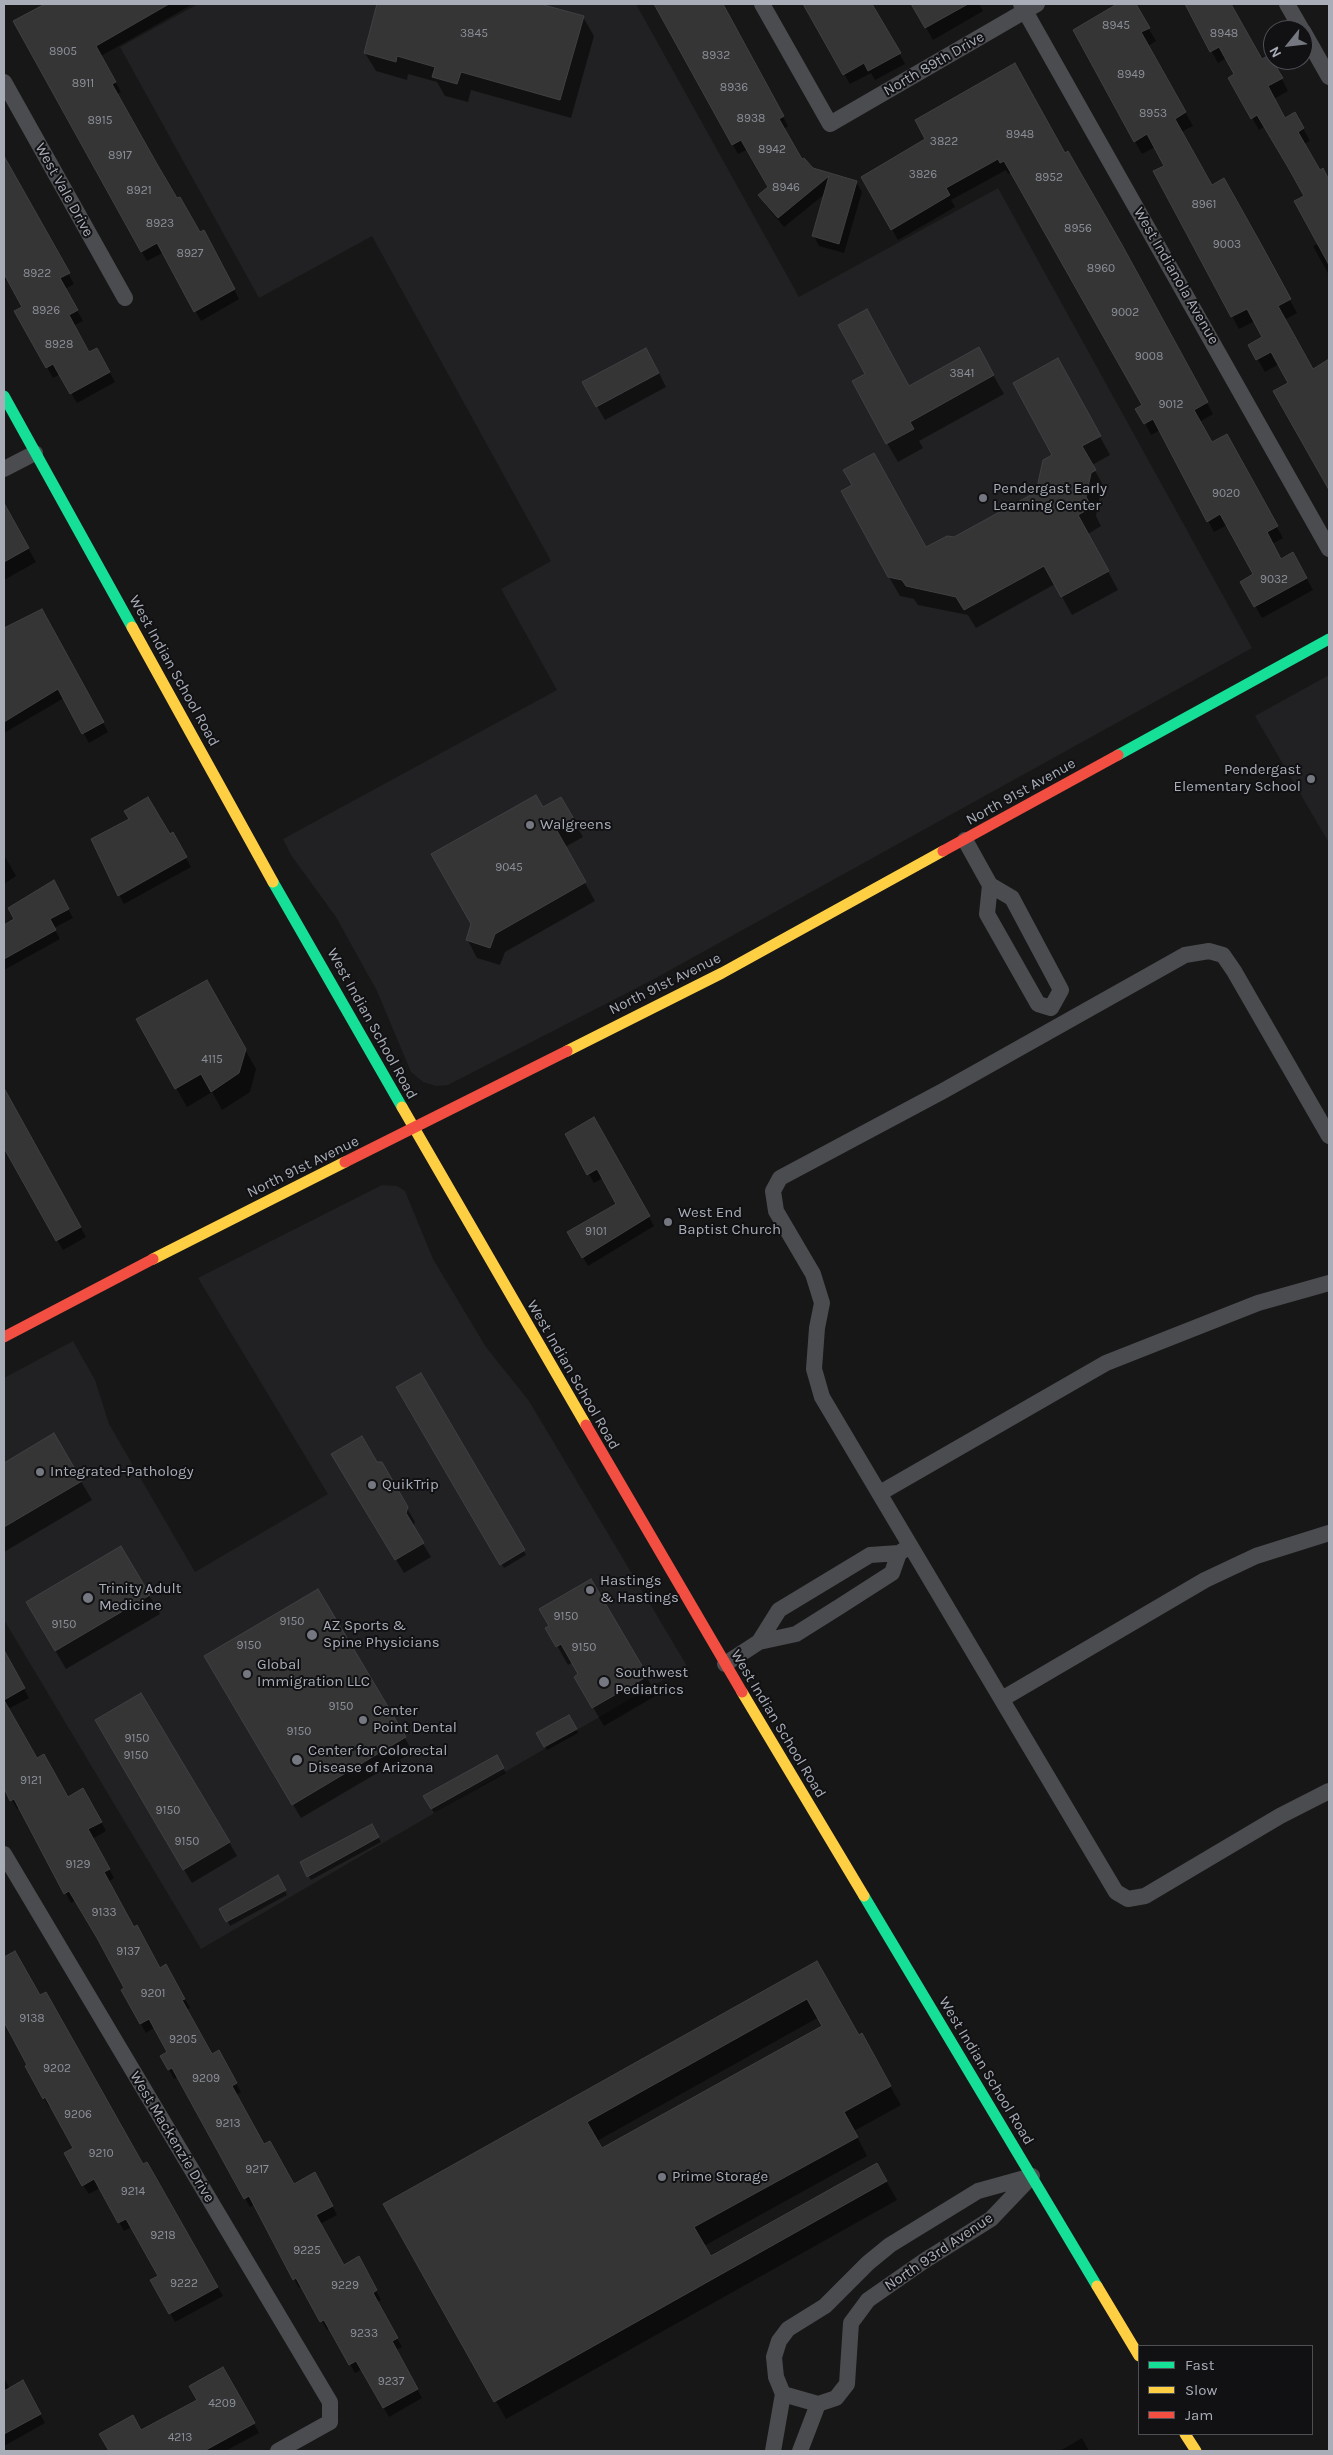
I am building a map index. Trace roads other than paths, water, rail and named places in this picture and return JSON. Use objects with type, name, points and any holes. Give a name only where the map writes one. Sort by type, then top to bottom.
[{"type":"main road","name":"West Indian School Road","points":[[4,396],[260,859],[414,1129],[725,1664],[1138,2354]]},
{"type":"main road","name":"North 91st Avenue","points":[[4,1337],[201,1234],[414,1129],[612,1027],[722,973],[1329,640]]},
{"type":"main road","points":[[1186,2435],[1196,2451]]},
{"type":"street","name":"North 89th Drive","points":[[762,4],[830,124],[1028,6]]},
{"type":"street","points":[[1287,4],[1296,20]]},
{"type":"street","name":"West Indianola Avenue","points":[[1028,6],[1329,549]]},
{"type":"street","points":[[1313,49],[1329,77]]},
{"type":"street","name":"West Vale Drive","points":[[4,82],[125,298]]},
{"type":"street","points":[[4,469],[35,453]]},
{"type":"street","points":[[965,840],[990,885],[1012,898],[1061,990],[1051,1008]]},
{"type":"street","points":[[990,885],[987,914],[1038,1004],[1051,1008],[1060,1026]]},
{"type":"street","points":[[1329,1136],[1223,955],[1209,950],[1185,955],[1060,1026],[780,1178],[773,1191],[776,1211],[814,1274],[822,1303],[817,1328],[814,1369],[822,1397],[880,1493],[905,1549],[1002,1699],[1116,1892],[1128,1899],[1145,1896],[1280,1816],[1329,1791]]},
{"type":"street","points":[[880,1493],[1106,1363],[1258,1303],[1329,1283]]},
{"type":"street","points":[[1002,1699],[1205,1580],[1256,1556],[1329,1533]]},
{"type":"street","points":[[760,1642],[779,1610],[870,1555],[905,1549]]},
{"type":"street","points":[[725,1664],[760,1642],[796,1634],[839,1607],[892,1573],[905,1549]]},
{"type":"street","points":[[823,1583],[839,1607]]},
{"type":"street","name":"West Mackenzie Drive","points":[[4,1854],[330,2402],[330,2422],[278,2451]]},
{"type":"street","name":"North 93rd Avenue","points":[[773,2451],[783,2394],[776,2376],[774,2357],[779,2341],[788,2329],[825,2306],[868,2263],[890,2245],[978,2191],[1032,2176]]},
{"type":"street","name":"North 93rd Avenue","points":[[818,2404],[836,2398],[847,2384],[851,2323],[868,2300],[924,2261],[991,2219],[1032,2176]]},
{"type":"street","points":[[783,2394],[818,2404],[800,2451]]},
{"type":"place","name":"Pendergast Early Learning Center","points":[[983,498]]},
{"type":"place","name":"Pendergast Elementary School","points":[[1311,779]]},
{"type":"place","name":"Walgreens","points":[[530,825]]},
{"type":"place","name":"West End Baptist Church","points":[[668,1222]]},
{"type":"place","name":"Integrated-Pathology","points":[[40,1472]]},
{"type":"place","name":"QuikTrip","points":[[372,1485]]},
{"type":"place","name":"Hastings & Hastings","points":[[590,1590]]},
{"type":"place","name":"Trinity Adult Medicine","points":[[88,1598]]},
{"type":"place","name":"AZ Sports & Spine Physicians","points":[[312,1635]]},
{"type":"place","name":"Global Immigration LLC","points":[[247,1674]]},
{"type":"place","name":"Southwest Pediatrics","points":[[604,1682]]},
{"type":"place","name":"Center Point Dental","points":[[363,1720]]},
{"type":"place","name":"Center for Colorectal Disease of Arizona","points":[[297,1760]]},
{"type":"place","name":"Prime Storage","points":[[662,2177]]}]
